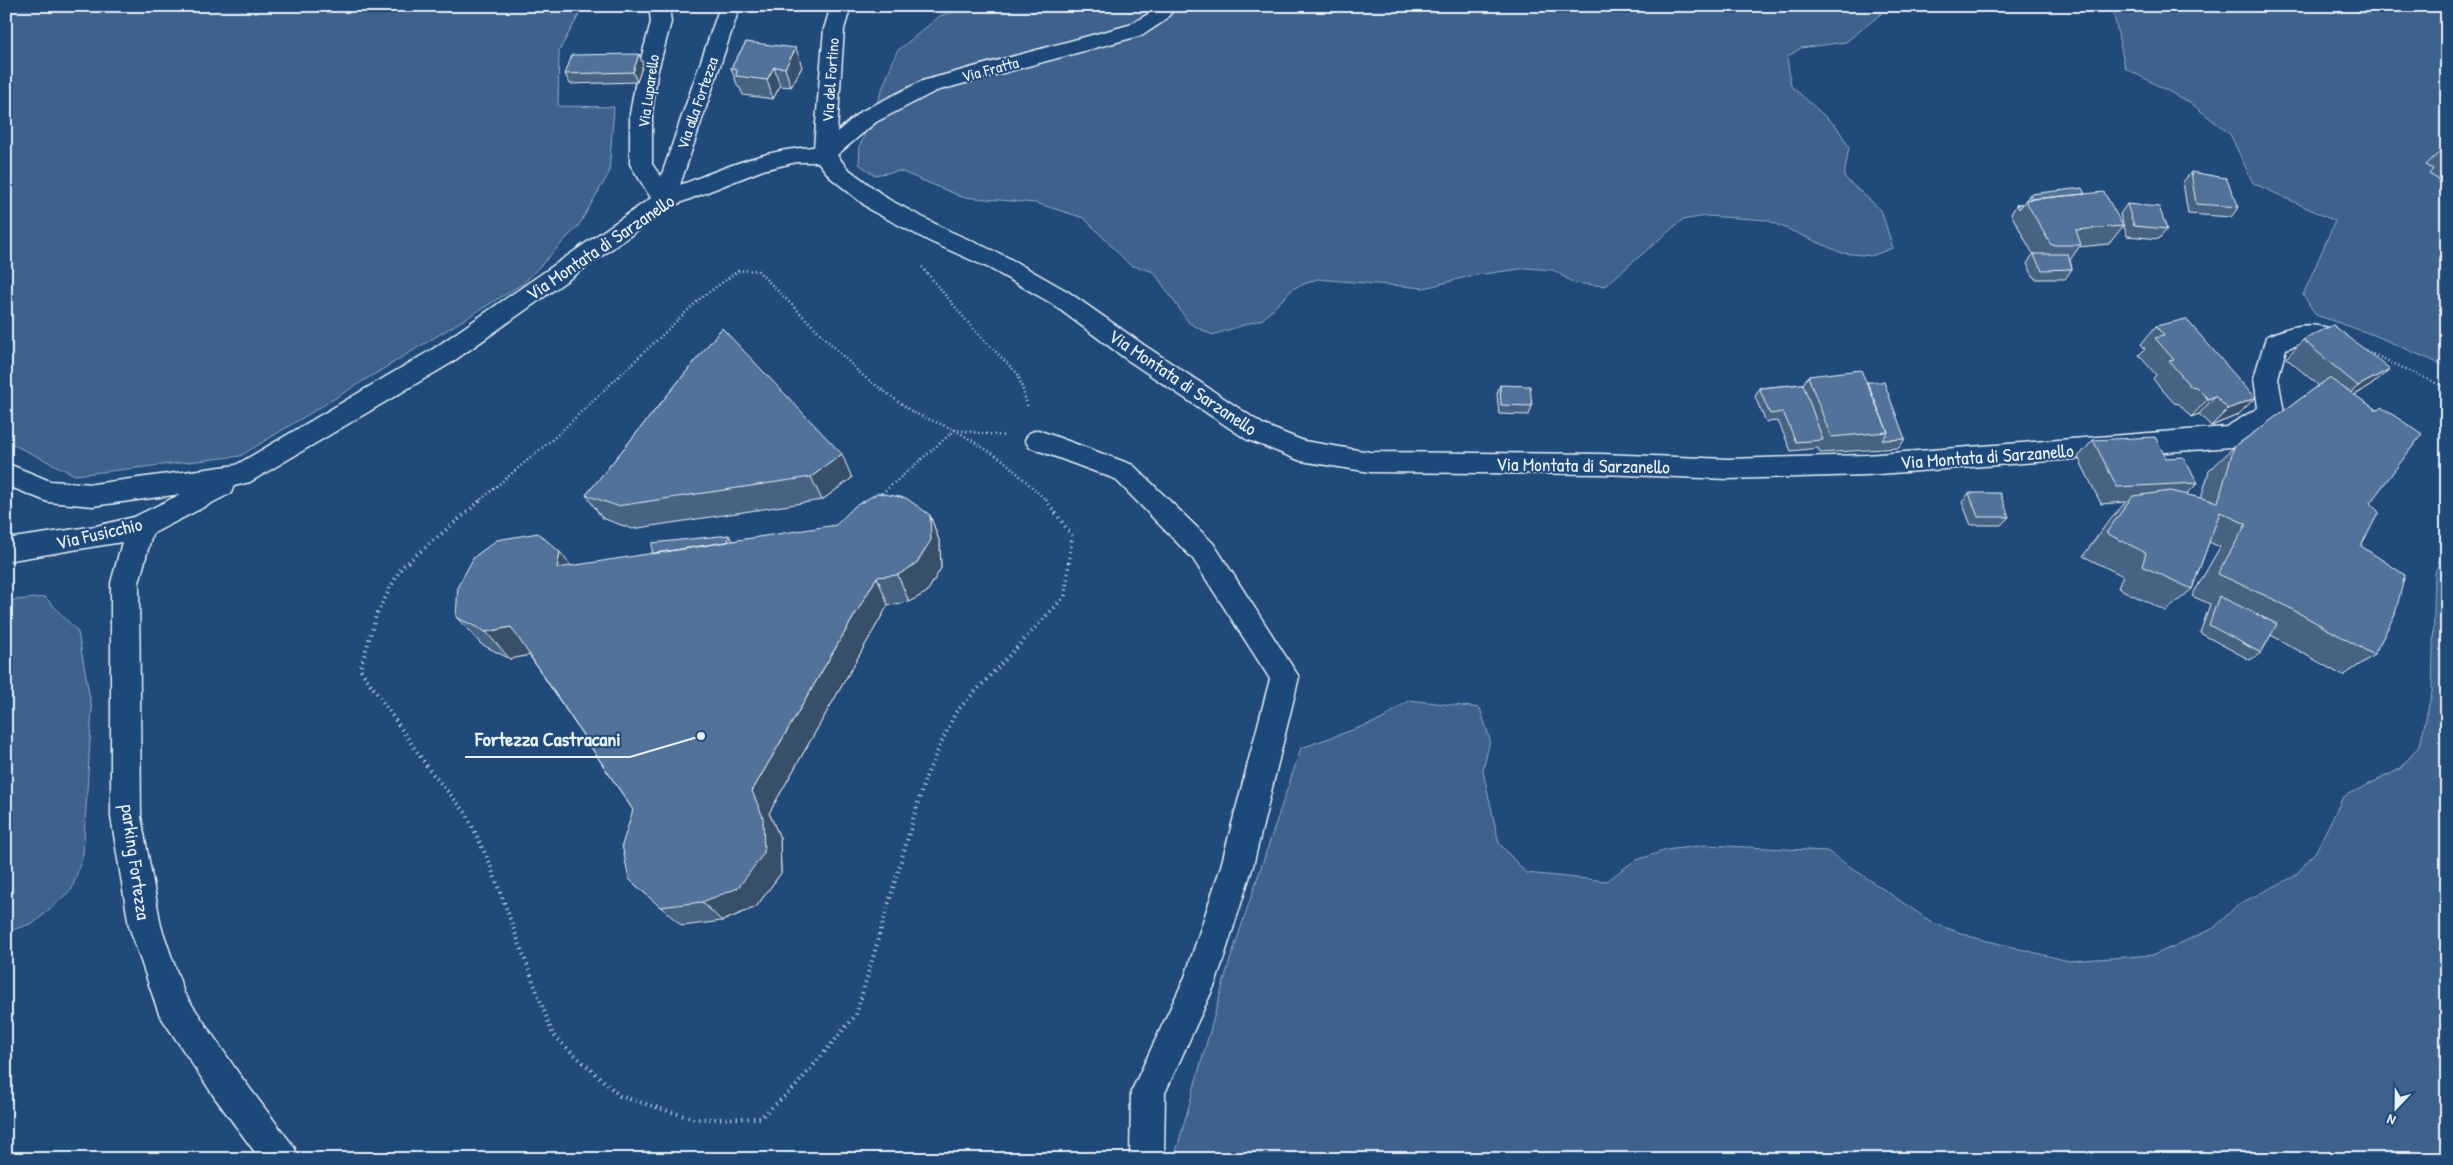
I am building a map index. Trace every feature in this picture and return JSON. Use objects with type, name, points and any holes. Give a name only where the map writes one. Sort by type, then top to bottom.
[{"type":"street","name":"Via Luparello","points":[[658,6],[661,22],[647,74],[641,114],[641,164],[664,200]]},
{"type":"street","name":"Via alla Fortezza","points":[[664,200],[730,6]]},
{"type":"street","name":"Via del Fortino","points":[[824,154],[834,28],[841,6]]},
{"type":"street","name":"Via Fratta","points":[[824,154],[868,117],[929,86],[1136,30],[1157,17],[1167,6]]},
{"type":"street","name":"Via Montata di Sarzanello","points":[[6,473],[48,491],[93,494],[241,475],[442,356],[664,200],[758,163],[797,155],[824,154],[839,173],[880,205],[938,235],[997,262],[1059,297],[1142,358],[1254,432],[1301,451],[1370,462],[1602,464],[1728,470],[1956,460],[2231,437],[2271,412],[2266,378],[2275,344],[2293,336],[2322,336]]},
{"type":"street","points":[[1038,440],[1124,472],[1203,551],[1285,677],[1237,866],[1200,982],[1148,1092],[1147,1159]]},
{"type":"street","name":"Via Fusicchio","points":[[6,550],[96,538],[140,527],[241,475]]},
{"type":"street","name":"parking Fortezza","points":[[140,527],[125,583],[126,817],[145,926],[171,1002],[227,1086],[282,1159]]},
{"type":"path","points":[[920,264],[976,332],[1018,374],[1038,440],[955,430],[914,413],[862,375],[757,270],[738,271],[701,298],[555,437],[402,568],[377,612],[360,669],[431,772],[466,813],[489,862],[553,1035],[620,1096],[694,1119],[760,1118],[795,1087],[856,1015],[908,844],[924,779],[955,712],[1065,596],[1072,536],[1045,498],[1003,460],[955,430]]},
{"type":"path","points":[[2322,336],[2369,352],[2447,388]]},
{"type":"path","points":[[875,500],[955,430]]},
{"type":"shaded area","points":[[6,6],[584,6],[559,51],[558,106],[614,107],[609,173],[579,225],[524,283],[240,456],[75,475],[6,441]]},
{"type":"shaded area","points":[[969,6],[1881,6],[1881,14],[1846,42],[1801,48],[1787,57],[1791,86],[1837,127],[1849,147],[1844,177],[1881,210],[1893,248],[1871,256],[1842,253],[1767,220],[1706,216],[1682,220],[1605,286],[1574,283],[1553,270],[1527,268],[1470,276],[1425,288],[1317,279],[1294,288],[1263,319],[1212,335],[1189,323],[1154,272],[1130,265],[1084,218],[1036,203],[962,197],[900,171],[874,175],[859,164],[860,146],[897,51],[940,16]]},
{"type":"shaded area","points":[[2110,6],[2344,6],[2354,11],[2380,13],[2447,6],[2447,367],[2374,335],[2316,315],[2303,295],[2335,221],[2253,183],[2230,134],[2192,104],[2125,68],[2113,10]]},
{"type":"shaded area","points":[[2447,511],[2447,1159],[1174,1159],[1229,963],[1301,748],[1381,720],[1409,700],[1480,708],[1490,740],[1483,771],[1499,843],[1526,873],[1607,881],[1634,861],[1666,850],[1706,845],[1827,851],[1933,923],[1972,937],[2068,961],[2154,955],[2214,928],[2237,905],[2295,876],[2316,851],[2343,797],[2400,769],[2420,745],[2432,691],[2435,573],[2442,551]]},
{"type":"shaded area","points":[[45,597],[78,632],[92,710],[83,855],[72,889],[34,923],[6,932],[6,601]]},
{"type":"building","points":[[746,42],[796,48],[785,68],[774,67],[767,80],[736,76],[737,70],[731,68]]},
{"type":"building","points":[[639,54],[633,72],[565,74],[572,55]]},
{"type":"building","points":[[2191,172],[2226,178],[2239,207],[2196,204]]},
{"type":"building","points":[[2082,188],[2085,194],[2030,199],[2030,194]]},
{"type":"building","points":[[2104,192],[2123,226],[2076,230],[2081,245],[2051,245],[2025,200]]},
{"type":"building","points":[[2127,204],[2159,207],[2167,229],[2134,226]]},
{"type":"building","points":[[2033,254],[2068,254],[2072,269],[2042,270]]},
{"type":"building","points":[[2186,319],[2255,398],[2228,409],[2215,396],[2208,399],[2196,387],[2190,386],[2169,361],[2174,360],[2155,338],[2164,336],[2156,326]]},
{"type":"building","points":[[2333,325],[2390,369],[2358,386],[2303,340]]},
{"type":"building","points":[[722,328],[842,454],[811,477],[617,506],[586,495]]},
{"type":"building","points":[[1861,370],[1888,432],[1831,437],[1808,376]]},
{"type":"building","points":[[2329,378],[2374,408],[2378,410],[2381,407],[2422,434],[2370,503],[2379,512],[2361,546],[2405,575],[2395,614],[2374,655],[2277,601],[2218,574],[2246,524],[2220,512],[2192,589],[2142,566],[2146,553],[2106,533],[2133,496],[2171,491],[2218,502],[2234,447]]},
{"type":"building","points":[[1867,382],[1884,382],[1905,439],[1882,440],[1888,432]]},
{"type":"building","points":[[1803,384],[1823,440],[1796,442],[1783,412],[1770,414],[1759,388]]},
{"type":"building","points":[[1500,385],[1530,386],[1532,406],[1501,405]]},
{"type":"building","points":[[2155,437],[2166,458],[2183,457],[2198,483],[2117,487],[2093,440]]},
{"type":"building","points":[[878,493],[906,498],[930,515],[931,540],[916,564],[898,575],[877,577],[752,791],[763,817],[764,853],[738,888],[702,902],[660,907],[629,879],[622,845],[633,810],[511,627],[486,632],[456,617],[458,586],[474,557],[497,540],[538,533],[560,552],[557,568],[836,525],[855,506]]},
{"type":"building","points":[[1969,493],[2000,493],[2009,517],[1978,517]]},
{"type":"building","points":[[729,535],[728,542],[652,554],[652,543]]},
{"type":"building","points":[[2219,596],[2277,624],[2261,653],[2209,625]]},
{"type":"place","name":"Fortezza Castracani","points":[[701,736]]}]
